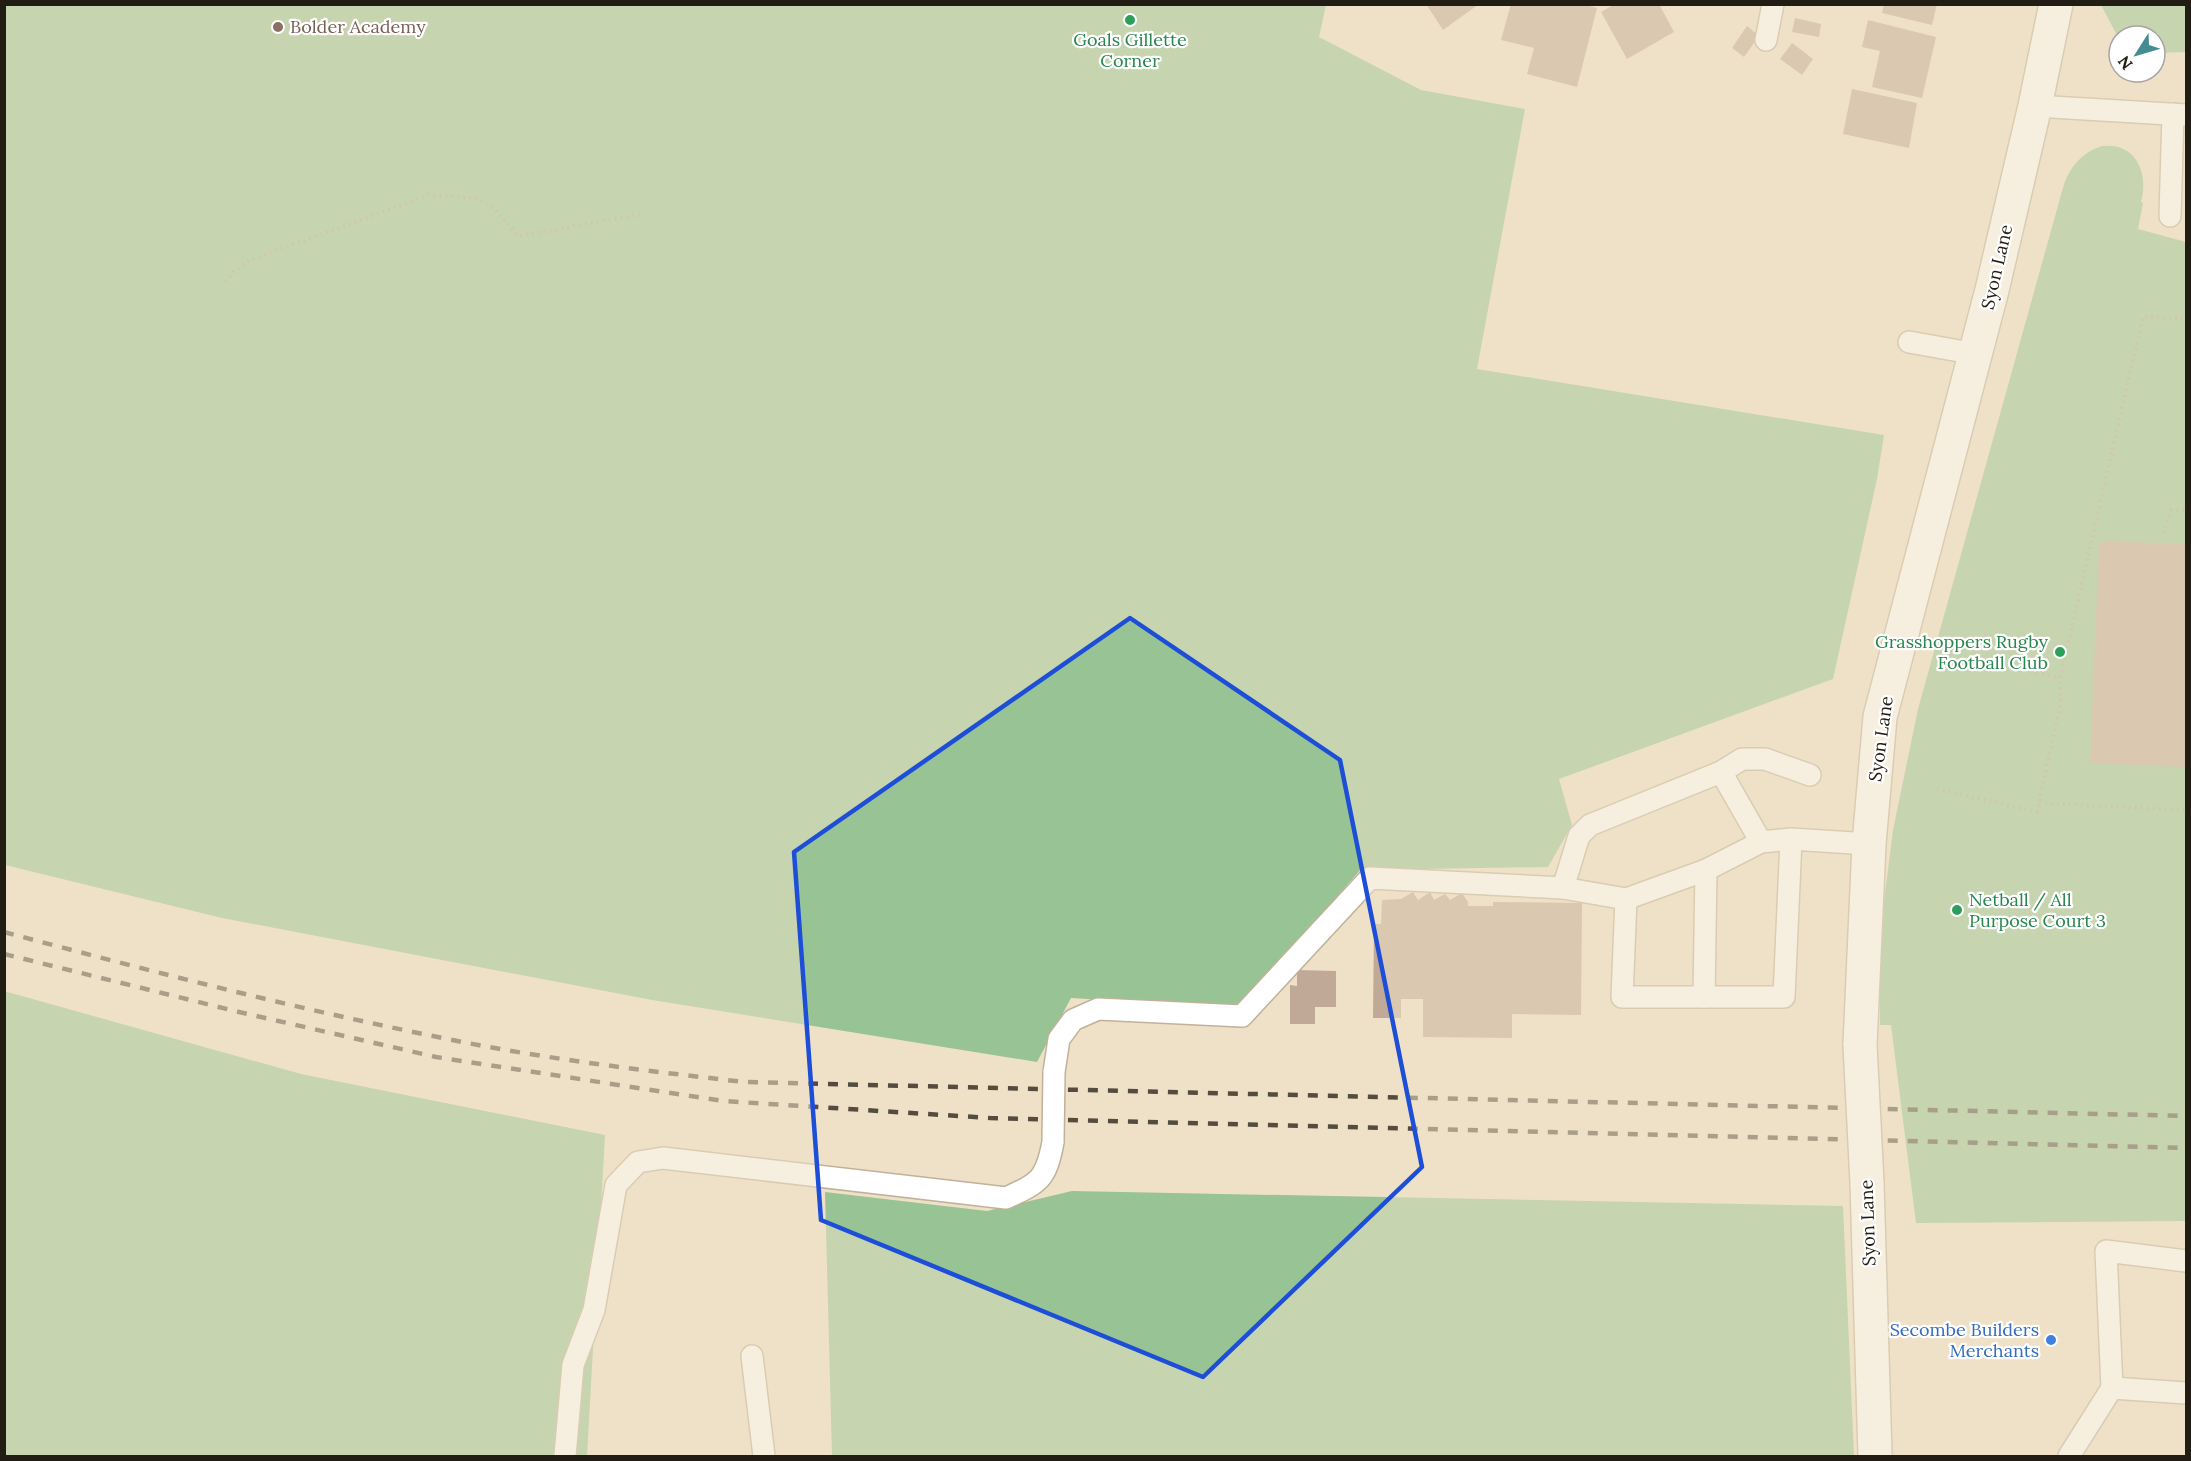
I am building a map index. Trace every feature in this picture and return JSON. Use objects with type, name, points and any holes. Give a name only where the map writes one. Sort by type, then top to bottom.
[{"type":"main road","name":"Syon Lane","points":[[1875,1456],[1867,1183],[1860,1045],[1869,844],[1880,717],[1976,354],[2035,106],[2056,4]]},
{"type":"lane","points":[[1766,40],[1773,4]]},
{"type":"lane","points":[[2035,106],[2180,115],[2170,216]]},
{"type":"lane","points":[[1909,342],[1976,354]]},
{"type":"lane","points":[[1563,888],[1579,836],[1590,825],[1721,772],[1742,759],[1765,759],[1810,775]]},
{"type":"lane","points":[[1721,772],[1761,842]]},
{"type":"lane","points":[[565,1456],[573,1365],[594,1310],[616,1185],[638,1162],[663,1158],[1006,1198],[1035,1185],[1049,1166],[1053,1142],[1054,1072],[1059,1039],[1072,1020],[1098,1009],[1242,1016],[1370,878],[1563,888],[1626,899],[1706,870],[1761,842],[1791,839],[1869,844]]},
{"type":"lane","points":[[1626,899],[1622,997],[1784,997],[1791,839]]},
{"type":"lane","points":[[1704,997],[1706,870]]},
{"type":"lane","points":[[2069,1456],[2112,1388],[2106,1251],[2187,1261]]},
{"type":"lane","points":[[752,1356],[764,1456]]},
{"type":"lane","points":[[2112,1388],[2187,1393]]},
{"type":"path","points":[[226,282],[248,261],[429,195],[476,198],[496,210],[518,236],[644,214]]},
{"type":"path","points":[[1937,789],[2037,812],[2061,702],[2060,678],[2143,317],[2187,318]]},
{"type":"path","points":[[2163,533],[2171,510],[2187,510]]},
{"type":"path","points":[[2013,667],[2060,678]]},
{"type":"path","points":[[2039,803],[2187,810]]},
{"type":"highlighted area","points":[[1130,618],[1340,760],[1422,1167],[1203,1377],[821,1220],[794,852]]},
{"type":"green space","points":[[4,5],[1326,5],[1319,37],[1421,90],[1525,109],[1477,369],[1884,435],[1877,479],[1833,679],[1559,779],[1572,825],[1548,867],[1360,870],[1241,1008],[1071,998],[1037,1062],[652,1000],[222,918],[5,865]]},
{"type":"green space","points":[[2101,5],[2186,5],[2186,52],[2167,53],[2167,24],[2111,24]]},
{"type":"green space","name":"Grasshoppers Rugby Football Club","points":[[2102,146],[2124,149],[2131,154],[2141,170],[2143,191],[2141,202],[2143,203],[2138,229],[2186,242],[2186,1221],[1916,1223],[1891,1025],[1880,1025],[1880,933],[1893,830],[1918,709],[2064,184],[2078,160]]},
{"type":"green space","points":[[4,991],[301,1074],[605,1135],[587,1456],[5,1456]]},
{"type":"green space","points":[[1072,1191],[1843,1206],[1854,1456],[832,1456],[825,1192],[987,1211]]},
{"type":"building","points":[[1426,4],[1479,4],[1443,30]]},
{"type":"building","points":[[1511,4],[1582,4],[1597,8],[1577,87],[1527,74],[1534,48],[1501,40]]},
{"type":"building","points":[[1615,4],[1659,4],[1674,32],[1627,59],[1601,12]]},
{"type":"building","points":[[1884,4],[1937,4],[1932,25],[1882,13]]},
{"type":"building","points":[[1795,18],[1821,24],[1819,37],[1792,32]]},
{"type":"building","points":[[1868,20],[1936,37],[1922,98],[1872,87],[1880,51],[1862,47]]},
{"type":"building","points":[[1747,26],[1759,36],[1744,57],[1732,48]]},
{"type":"building","points":[[1792,43],[1813,59],[1802,75],[1780,59]]},
{"type":"building","points":[[1852,89],[1917,103],[1909,148],[1843,134]]},
{"type":"building","points":[[2099,541],[2186,544],[2186,767],[2090,763]]},
{"type":"building","points":[[1413,892],[1418,900],[1430,892],[1434,900],[1445,894],[1450,900],[1462,893],[1468,906],[1493,906],[1493,902],[1582,903],[1581,1015],[1512,1014],[1512,1038],[1423,1037],[1423,999],[1401,999],[1401,1018],[1373,1018],[1374,924],[1381,924],[1382,900],[1401,899]]},
{"type":"building","points":[[1297,970],[1336,971],[1336,1007],[1315,1007],[1315,1024],[1290,1024],[1290,985],[1297,986]]},
{"type":"railway","points":[[4,932],[325,1013],[472,1044],[627,1068],[744,1082],[2186,1116]]},
{"type":"railway","points":[[4,954],[239,1012],[436,1057],[723,1101],[990,1118],[2186,1148]]},
{"type":"place","name":"Goals Gillette Corner","points":[[1130,20]]},
{"type":"place","name":"Bolder Academy","points":[[278,27]]},
{"type":"place","name":"Grasshoppers Rugby Football Club","points":[[2060,652]]},
{"type":"place","name":"Netball / All Purpose Court 3","points":[[1957,910]]},
{"type":"place","name":"Secombe Builders Merchants","points":[[2051,1340]]}]
